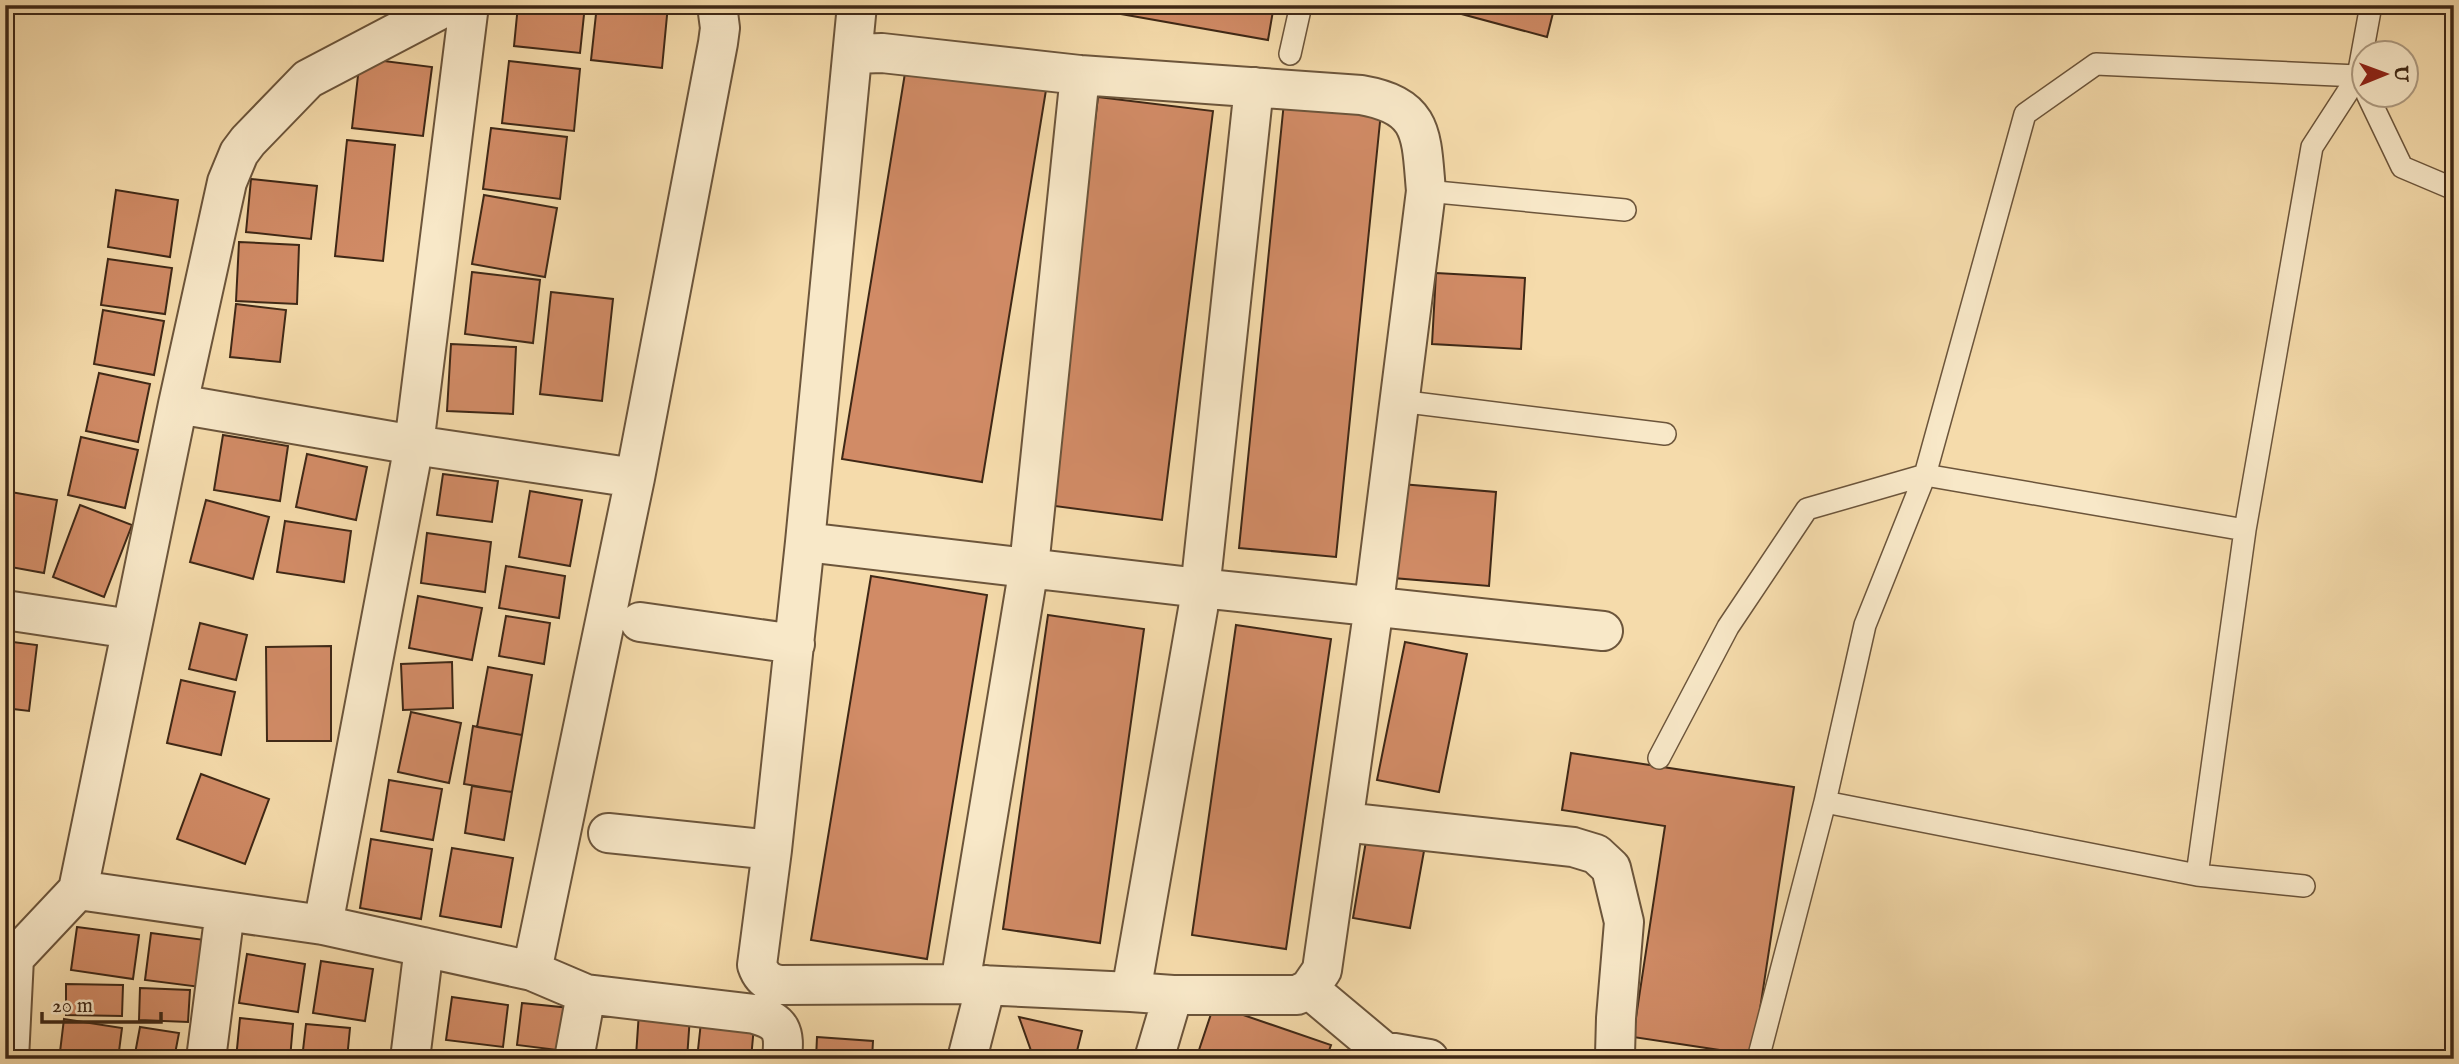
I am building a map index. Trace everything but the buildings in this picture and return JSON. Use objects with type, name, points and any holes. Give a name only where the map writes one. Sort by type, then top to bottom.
[{"type":"street","points":[[9,1059],[10,958],[78,890],[178,404],[227,183],[239,153],[259,127],[308,79],[449,5]]},
{"type":"street","points":[[323,925],[414,445],[468,5]]},
{"type":"street","points":[[532,971],[635,478],[718,44],[720,28],[717,5]]},
{"type":"street","points":[[854,54],[883,53],[1080,75],[1361,95],[1379,98],[1401,107],[1413,120],[1419,135],[1426,191],[1374,606],[1322,970],[1309,989],[1297,995],[1173,995],[973,984],[780,985],[764,979],[757,965],[805,542],[857,5]]},
{"type":"street","points":[[967,1059],[973,984],[1029,567],[1080,75]]},
{"type":"street","points":[[1131,992],[1200,588],[1254,87]]},
{"type":"street","points":[[178,404],[414,445],[635,478]]},
{"type":"street","points":[[805,542],[962,562],[1029,567],[1603,631]]},
{"type":"street","points":[[5,610],[131,629]]},
{"type":"street","points":[[640,622],[794,644]]},
{"type":"street","points":[[1343,822],[1573,847],[1596,853],[1605,860],[1611,868],[1624,922],[1615,1055]]},
{"type":"street","points":[[608,833],[772,850]]},
{"type":"street","points":[[78,890],[323,925],[532,971],[586,994],[755,1014],[779,1025],[784,1045],[782,1059]]},
{"type":"street","points":[[206,1059],[225,911]]},
{"type":"street","points":[[410,1059],[425,947]]},
{"type":"street","points":[[1309,989],[1382,1055],[1429,1059]]},
{"type":"street","points":[[574,1059],[586,994]]},
{"type":"street","points":[[1154,1059],[1173,995]]},
{"type":"lane","points":[[1290,54],[1301,5]]},
{"type":"lane","points":[[2368,38],[2371,5]]},
{"type":"lane","points":[[1758,1059],[1825,802],[1865,625],[1925,475],[2025,114],[2096,64],[2350,86]]},
{"type":"lane","points":[[2197,875],[2245,530],[2312,147],[2350,102]]},
{"type":"lane","points":[[2373,108],[2402,167],[2454,189]]},
{"type":"lane","points":[[1426,191],[1625,210]]},
{"type":"lane","points":[[1399,401],[1665,434]]},
{"type":"lane","points":[[1659,758],[1728,627],[1807,509],[1925,475],[2245,530]]},
{"type":"lane","points":[[1825,802],[2197,875],[2304,886]]}]
